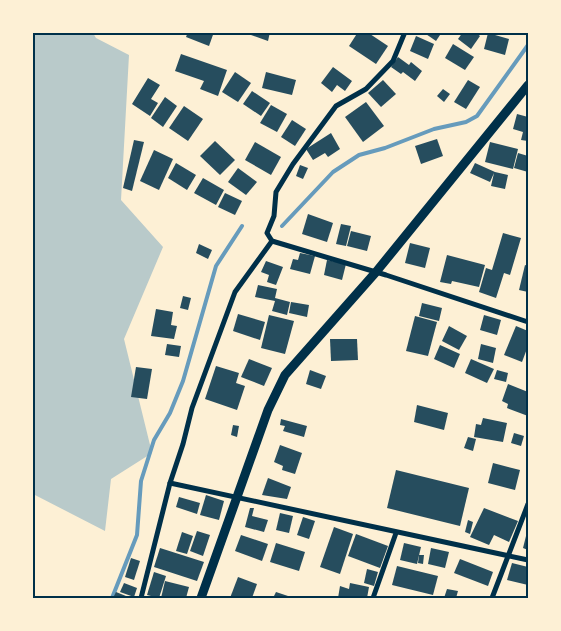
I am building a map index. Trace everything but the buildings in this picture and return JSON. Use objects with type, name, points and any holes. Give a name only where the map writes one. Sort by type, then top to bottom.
[{"type":"street","points":[[405,32],[393,61],[366,88],[336,106],[292,164],[276,192],[274,216],[267,233],[272,241],[376,272],[528,322]]},
{"type":"street","points":[[201,598],[268,410],[285,375],[376,272],[528,85]]},
{"type":"street","points":[[141,598],[170,483],[192,408],[235,292],[272,241]]},
{"type":"street","points":[[170,483],[528,560]]},
{"type":"street","points":[[492,598],[528,504]]},
{"type":"street","points":[[373,598],[396,533]]},
{"type":"shaded area","points":[[32,33],[93,33],[96,38],[129,55],[121,200],[163,247],[124,339],[152,453],[111,479],[105,531],[33,494]]},
{"type":"waterway","points":[[282,226],[333,172],[359,155],[385,148],[434,129],[466,122],[477,116],[528,45]]},
{"type":"waterway","points":[[112,598],[137,535],[141,481],[154,440],[170,413],[183,381],[216,266],[242,226]]}]
